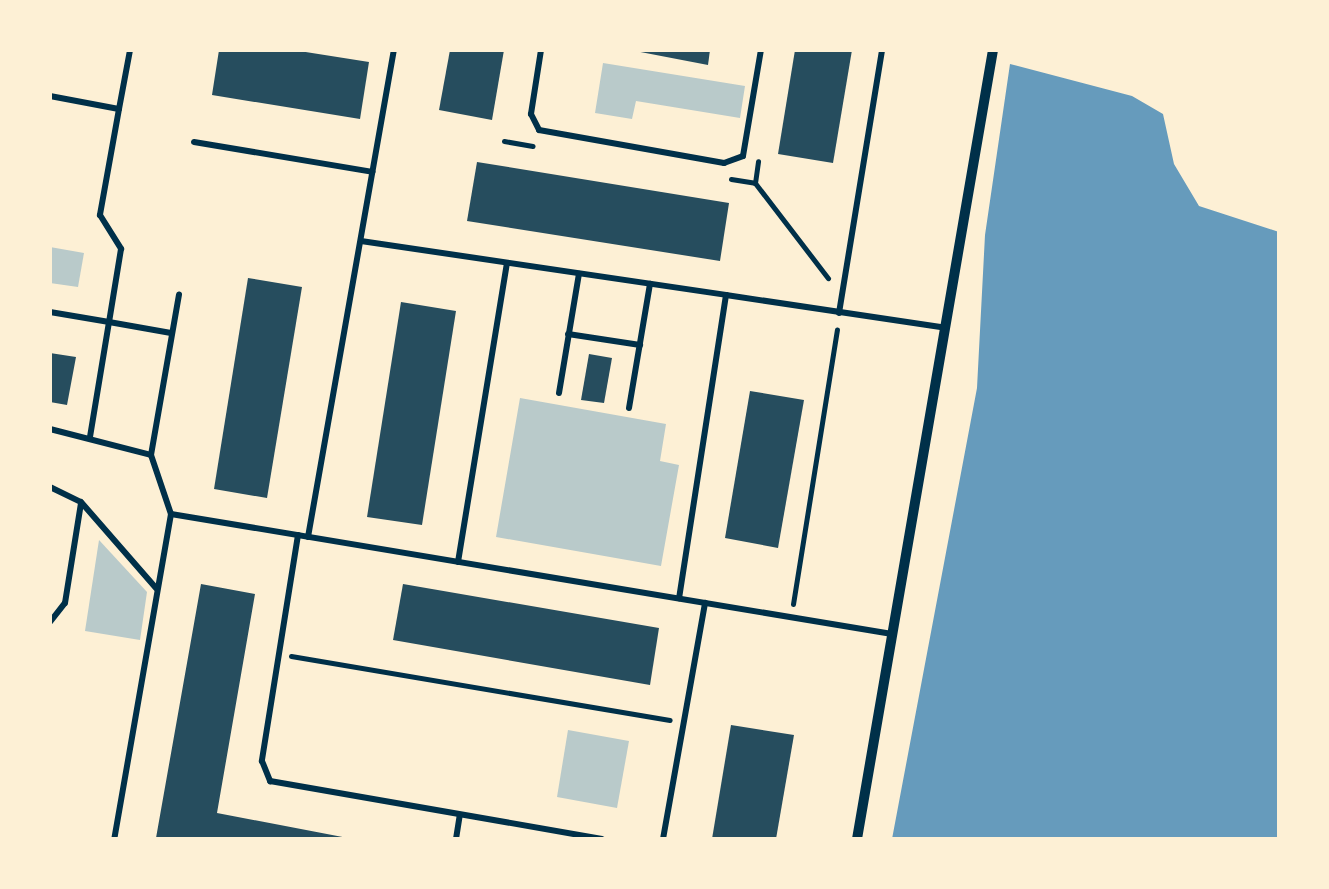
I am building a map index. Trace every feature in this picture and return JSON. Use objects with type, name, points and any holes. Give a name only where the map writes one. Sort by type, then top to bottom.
[{"type":"street","points":[[857,839],[994,50]]},
{"type":"lane","points":[[90,436],[121,249],[100,215],[130,50]]},
{"type":"lane","points":[[308,537],[394,50]]},
{"type":"lane","points":[[541,50],[531,114],[539,130],[724,163],[743,156],[761,50]]},
{"type":"lane","points":[[839,313],[882,50]]},
{"type":"lane","points":[[50,96],[119,109]]},
{"type":"lane","points":[[194,142],[374,172]]},
{"type":"lane","points":[[361,241],[946,328]]},
{"type":"lane","points":[[458,562],[506,264]]},
{"type":"lane","points":[[558,393],[578,274]]},
{"type":"lane","points":[[629,408],[650,284]]},
{"type":"lane","points":[[114,839],[170,514],[151,455],[179,294]]},
{"type":"lane","points":[[679,598],[726,296]]},
{"type":"lane","points":[[50,312],[171,332]]},
{"type":"lane","points":[[568,334],[640,345]]},
{"type":"lane","points":[[50,430],[90,436],[116,450],[151,455]]},
{"type":"lane","points":[[50,487],[81,502],[157,589]]},
{"type":"lane","points":[[50,622],[65,604],[81,502]]},
{"type":"lane","points":[[170,514],[892,634]]},
{"type":"lane","points":[[298,535],[262,761],[270,781],[602,839]]},
{"type":"lane","points":[[662,839],[705,603]]},
{"type":"lane","points":[[456,839],[460,815]]},
{"type":"path","points":[[504,141],[543,148]]},
{"type":"path","points":[[716,176],[755,183],[842,296]]},
{"type":"path","points":[[791,617],[839,313]]},
{"type":"path","points":[[278,654],[686,722]]},
{"type":"shaded area","points":[[603,63],[745,86],[740,118],[636,101],[632,119],[595,113]]},
{"type":"shaded area","points":[[50,247],[84,253],[78,287],[50,283]]},
{"type":"shaded area","points":[[520,398],[666,424],[660,461],[679,465],[661,566],[496,537]]},
{"type":"shaded area","points":[[99,540],[147,592],[140,640],[85,631]]},
{"type":"shaded area","points":[[568,730],[629,741],[617,808],[557,797]]},
{"type":"water","points":[[1010,64],[1132,96],[1163,114],[1174,164],[1199,206],[1279,232],[1279,839],[892,839],[977,388],[985,235]]},
{"type":"building","points":[[219,50],[293,50],[369,62],[360,119],[212,95]]},
{"type":"building","points":[[450,50],[504,50],[492,120],[439,110]]},
{"type":"building","points":[[630,50],[710,50],[708,65]]},
{"type":"building","points":[[795,50],[852,50],[833,163],[778,154]]},
{"type":"building","points":[[477,162],[729,203],[720,261],[467,221]]},
{"type":"building","points":[[248,278],[302,287],[267,498],[214,489]]},
{"type":"building","points":[[401,302],[456,311],[422,525],[367,517]]},
{"type":"building","points":[[50,353],[76,357],[67,405],[50,402]]},
{"type":"building","points":[[589,354],[612,358],[604,403],[581,400]]},
{"type":"building","points":[[750,391],[804,400],[778,548],[725,538]]},
{"type":"building","points":[[201,584],[255,594],[217,813],[353,839],[156,838]]},
{"type":"building","points":[[403,584],[659,628],[650,685],[393,640]]},
{"type":"building","points":[[731,725],[794,735],[776,839],[712,839]]}]
